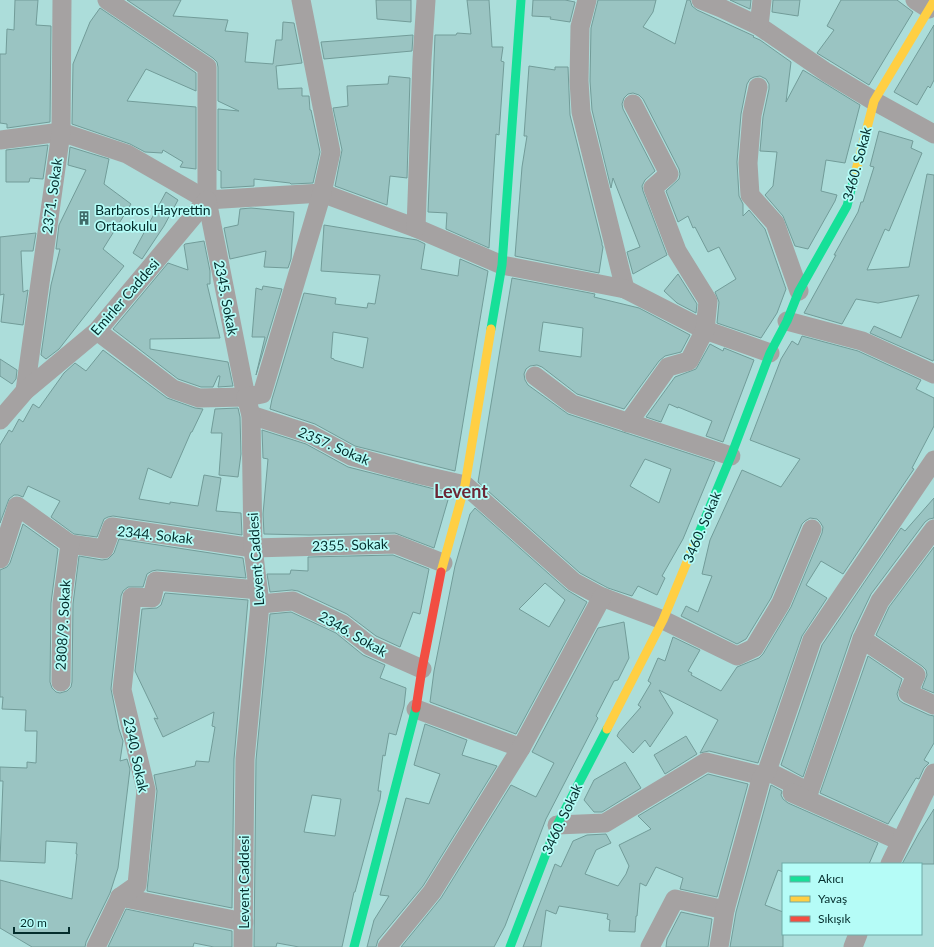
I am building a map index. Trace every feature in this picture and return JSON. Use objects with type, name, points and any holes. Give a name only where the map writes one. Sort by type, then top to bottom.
[{"type":"street","name":"2371. Sokak","points":[[25,391],[61,132],[62,0]]},
{"type":"street","name":"2345. Sokak","points":[[107,0],[207,67],[207,200],[249,406]]},
{"type":"street","points":[[97,331],[173,389],[200,398],[249,406],[262,394],[322,193],[331,152],[300,0]]},
{"type":"street","points":[[416,228],[422,60],[426,0]]},
{"type":"street","points":[[354,947],[416,709],[422,669],[443,563],[465,485],[502,265],[521,0]]},
{"type":"street","points":[[587,0],[580,27],[579,81],[581,112],[625,289]]},
{"type":"street","points":[[701,0],[758,26],[826,72],[934,134]]},
{"type":"street","points":[[758,26],[762,0]]},
{"type":"street","name":"3460. Sokak","points":[[510,947],[557,825],[663,620],[731,456],[770,353],[787,321],[799,291],[847,206],[874,100],[926,3]]},
{"type":"street","points":[[758,87],[752,114],[748,163],[750,195],[775,223],[799,291]]},
{"type":"street","points":[[628,423],[668,367],[689,361],[705,330],[708,301],[677,251],[653,188],[669,174],[633,104]]},
{"type":"street","points":[[0,140],[61,132],[127,154],[207,200],[322,193],[416,228],[502,265],[625,289],[705,330],[770,353]]},
{"type":"street","name":"Emirler Caddesi","points":[[0,420],[25,391],[97,331],[207,200]]},
{"type":"street","points":[[787,321],[862,342],[933,373]]},
{"type":"street","points":[[535,376],[572,404],[731,456]]},
{"type":"street","name":"2357. Sokak","points":[[249,406],[310,434],[351,456],[465,485]]},
{"type":"street","name":"Levent Caddesi","points":[[243,947],[245,759],[259,597],[253,548],[249,406]]},
{"type":"street","points":[[719,947],[725,910],[764,776],[812,640],[934,460]]},
{"type":"street","points":[[465,485],[574,582],[602,597],[663,620],[737,656],[754,648],[781,603],[812,529]]},
{"type":"street","points":[[0,558],[17,506],[70,544]]},
{"type":"street","name":"2344. Sokak","points":[[70,544],[104,549],[112,527],[253,548]]},
{"type":"street","points":[[557,825],[605,822],[706,762],[764,776],[809,792],[862,639],[880,601],[934,529]]},
{"type":"street","name":"2808/9. Sokak","points":[[61,682],[62,603],[70,544]]},
{"type":"street","name":"2355. Sokak","points":[[253,548],[395,544],[443,563]]},
{"type":"street","name":"2346. Sokak","points":[[132,597],[152,598],[156,581],[293,601],[342,624],[370,646],[422,669]]},
{"type":"street","name":"2340. Sokak","points":[[96,947],[120,897],[137,885],[146,790],[122,690],[132,597]]},
{"type":"street","points":[[387,947],[432,892],[521,748],[602,597]]},
{"type":"street","points":[[862,639],[916,675],[908,693],[934,705]]},
{"type":"street","points":[[416,709],[521,748]]},
{"type":"street","points":[[890,863],[934,773]]},
{"type":"street","points":[[764,776],[900,841]]},
{"type":"street","points":[[120,897],[244,922]]},
{"type":"street","points":[[650,947],[675,899],[725,910]]},
{"type":"street","points":[[853,947],[858,935]]},
{"type":"building","points":[[15,0],[38,0],[36,25],[51,26],[50,122],[7,128],[7,124],[0,123],[0,54],[6,54],[7,29],[14,30]]},
{"type":"building","points":[[127,0],[181,0],[173,16],[228,20],[225,31],[248,33],[245,62],[273,64],[276,40],[282,40],[283,22],[294,23],[302,63],[276,66],[278,89],[302,88],[302,96],[309,96],[310,110],[320,152],[313,183],[291,184],[254,179],[254,186],[221,188],[221,171],[218,170],[218,109],[239,111],[218,101],[217,62]]},
{"type":"building","points":[[376,0],[411,0],[411,22],[377,19]]},
{"type":"building","points":[[467,0],[489,0],[492,47],[503,47],[501,61],[504,62],[499,135],[496,134],[489,248],[446,229],[447,213],[428,212],[435,35],[456,35],[457,33],[471,34]]},
{"type":"building","points":[[533,0],[565,0],[575,2],[570,22],[550,19],[551,17],[532,16]]},
{"type":"building","points":[[598,0],[656,0],[653,12],[643,27],[675,44],[687,0],[690,0],[692,6],[697,10],[754,36],[753,37],[760,40],[791,62],[786,102],[803,70],[860,105],[845,163],[826,160],[821,191],[837,195],[808,249],[795,246],[783,216],[765,195],[773,186],[777,152],[760,151],[763,117],[769,84],[766,79],[760,76],[750,79],[747,84],[741,114],[737,162],[739,196],[743,204],[743,216],[749,210],[765,229],[786,289],[777,313],[761,338],[717,323],[719,302],[715,292],[736,279],[719,247],[708,252],[695,227],[693,228],[688,216],[678,222],[666,191],[679,179],[679,169],[643,99],[639,95],[633,93],[628,94],[624,98],[622,104],[623,109],[655,171],[645,180],[642,186],[667,255],[633,274],[627,252],[640,247],[613,178],[611,188],[592,110],[590,81],[591,28]]},
{"type":"building","points":[[730,0],[751,0],[750,9]]},
{"type":"building","points":[[773,0],[800,0],[798,16],[772,12]]},
{"type":"building","points":[[841,0],[897,0],[913,12],[869,85],[817,53],[834,30],[827,26]]},
{"type":"building","points":[[100,8],[196,73],[196,91],[146,69],[127,101],[196,107],[196,169],[180,167],[183,162],[163,150],[162,153],[145,152],[130,144],[72,124],[73,64],[90,22]]},
{"type":"building","points":[[934,25],[934,80],[930,88],[928,86],[917,105],[894,92]]},
{"type":"building","points":[[413,35],[412,51],[324,59],[321,42]]},
{"type":"building","points":[[529,66],[555,70],[555,67],[568,67],[570,115],[603,247],[599,273],[515,256],[522,167],[527,136],[524,136]]},
{"type":"building","points":[[389,76],[410,78],[407,178],[390,176],[387,205],[335,186],[342,150],[333,108],[348,106],[347,86],[388,84]]},
{"type":"building","points":[[879,131],[913,141],[911,148],[922,153],[889,231],[885,229],[867,270],[909,267],[927,174],[934,175],[933,361],[870,333],[874,326],[901,338],[919,295],[878,303],[856,299],[842,324],[804,313],[836,255],[834,255],[858,212],[861,202],[863,202],[874,167],[870,166]]},
{"type":"building","points":[[48,145],[43,179],[30,178],[29,182],[6,182],[6,150]]},
{"type":"building","points":[[70,147],[109,159],[104,184],[131,204],[103,249],[124,266],[59,349],[46,359],[41,355],[51,285],[60,249],[56,249],[59,225],[86,170],[68,165]]},
{"type":"building","points":[[166,192],[178,200],[164,226],[142,259],[133,253]]},
{"type":"building","points":[[251,208],[294,212],[291,259],[288,268],[264,267],[266,251],[230,259],[224,228],[238,225],[240,209]]},
{"type":"building","points":[[324,225],[417,240],[425,244],[421,269],[458,276],[460,259],[488,271],[455,471],[355,446],[315,424],[270,409],[304,293],[336,298],[335,304],[367,308],[368,303],[375,304],[380,275],[321,271]],"holes":[[[333,332],[368,338],[363,368],[331,358]]]},
{"type":"building","points":[[36,233],[33,251],[21,251],[23,292],[28,290],[23,325],[1,322],[4,294],[0,295],[0,237]]},
{"type":"building","points":[[204,241],[210,271],[210,284],[207,284],[220,338],[150,339],[150,349],[228,362],[233,386],[218,387],[220,376],[218,376],[213,387],[201,387],[178,379],[113,329],[168,263],[188,270],[185,244]]},
{"type":"building","points":[[678,274],[697,304],[696,313],[677,303],[664,291]]},
{"type":"building","points":[[512,278],[595,294],[594,297],[639,308],[690,335],[681,352],[665,356],[659,361],[624,409],[577,394],[542,367],[537,365],[530,366],[526,369],[524,374],[528,385],[568,414],[715,462],[683,539],[662,576],[665,578],[657,595],[638,586],[632,596],[608,588],[580,573],[478,482]],"holes":[[[543,322],[583,328],[581,357],[539,351]],[[645,459],[671,469],[659,503],[630,486]]]},
{"type":"building","points":[[263,286],[282,289],[256,375],[265,337],[252,337],[256,288],[262,290]]},
{"type":"building","points":[[802,336],[858,351],[921,380],[916,389],[934,398],[934,426],[912,468],[914,469],[843,574],[821,561],[806,585],[827,598],[802,636],[758,763],[709,751],[700,753],[718,720],[659,690],[673,713],[650,747],[645,740],[633,753],[617,736],[641,707],[638,705],[651,683],[648,681],[658,658],[665,661],[673,637],[700,650],[688,671],[692,673],[691,675],[721,691],[737,667],[759,658],[763,654],[791,607],[822,533],[823,527],[817,519],[810,518],[802,524],[771,598],[746,639],[737,644],[681,616],[686,606],[698,612],[712,576],[702,574],[710,540],[742,470],[781,487],[800,459],[750,440],[781,359],[792,341],[798,345]]},
{"type":"building","points":[[710,344],[723,351],[724,348],[754,360],[723,442],[706,436],[712,421],[669,404],[661,422],[646,417],[675,377],[696,369]]},
{"type":"building","points":[[103,350],[167,398],[195,408],[203,409],[191,432],[171,478],[148,468],[139,499],[170,504],[170,502],[198,506],[204,475],[221,478],[216,511],[241,513],[242,535],[113,516],[104,519],[97,537],[74,534],[51,517],[60,501],[28,486],[23,497],[14,495],[9,499],[0,523],[0,445],[9,430],[12,432],[19,419],[23,422],[33,404],[39,408],[64,373],[75,363],[86,371]]},
{"type":"building","points":[[0,359],[17,370],[16,379],[12,384],[0,376]]},
{"type":"building","points":[[238,408],[240,417],[241,454],[238,477],[219,475],[222,433],[211,433],[215,409]]},
{"type":"building","points":[[262,430],[306,444],[348,467],[450,493],[434,548],[395,533],[309,535],[264,534],[263,514],[268,459],[263,458]]},
{"type":"building","points":[[934,498],[934,518],[925,522],[871,594],[852,634],[803,777],[781,765],[822,645],[901,528],[905,531]]},
{"type":"building","points":[[475,508],[567,590],[587,602],[516,734],[430,702],[434,671],[455,566],[470,514]],"holes":[[[545,583],[565,600],[549,627],[519,609]]]},
{"type":"building","points":[[23,524],[58,549],[51,603],[50,682],[52,688],[56,692],[60,693],[67,691],[71,687],[72,682],[73,604],[79,556],[102,560],[108,559],[114,553],[119,539],[243,558],[246,578],[157,570],[147,574],[143,587],[128,587],[123,591],[121,596],[111,689],[123,741],[120,761],[127,759],[130,769],[118,868],[110,893],[85,947],[32,947],[0,928],[0,880],[72,899],[77,854],[77,843],[46,841],[45,863],[0,861],[3,781],[0,781],[0,767],[27,768],[27,762],[36,763],[37,731],[25,731],[26,710],[2,709],[3,697],[0,697],[0,570],[7,567],[10,563]]},
{"type":"building","points":[[934,547],[934,693],[922,688],[927,675],[926,670],[922,666],[876,635],[889,607]]},
{"type":"building","points":[[393,555],[429,569],[420,614],[413,612],[400,647],[376,636],[347,614],[298,591],[292,590],[270,592],[267,574],[290,574],[291,570],[308,571],[308,557]]},
{"type":"building","points":[[165,593],[248,600],[234,759],[232,908],[147,891],[157,791],[154,775],[195,766],[196,761],[209,762],[215,727],[212,726],[214,712],[163,737],[154,718],[158,719],[135,671],[142,609],[157,608],[161,605]]},
{"type":"building","points":[[291,612],[336,633],[363,655],[385,665],[380,678],[406,688],[404,706],[396,735],[389,733],[385,756],[383,755],[378,791],[381,791],[380,799],[354,892],[342,947],[299,947],[277,943],[276,947],[254,947],[256,760],[270,614]],"holes":[[[312,795],[341,799],[335,836],[304,832]]]},
{"type":"building","points":[[624,622],[629,658],[618,680],[614,681],[596,716],[598,718],[546,819],[505,926],[494,947],[401,947],[441,898],[511,785],[536,797],[554,763],[532,752],[598,628]]},
{"type":"building","points":[[868,656],[902,679],[897,694],[899,700],[934,716],[934,743],[924,760],[929,763],[924,768],[919,779],[916,778],[888,824],[820,793]]},
{"type":"building","points":[[425,724],[467,740],[462,755],[497,766],[423,886],[378,940],[376,947],[367,947],[374,920],[389,896],[380,895],[406,798],[429,804],[440,774],[414,765]]},
{"type":"building","points":[[686,736],[697,754],[665,774],[654,755]]},
{"type":"building","points":[[625,762],[641,788],[602,812],[594,812],[584,800],[594,780]]},
{"type":"building","points":[[708,774],[748,784],[717,897],[680,889],[683,878],[656,867],[646,886],[640,883],[635,932],[609,931],[610,920],[607,919],[608,914],[559,906],[556,914],[546,910],[541,947],[523,947],[555,864],[561,867],[573,841],[587,835],[606,834],[611,843],[596,850],[585,874],[618,886],[626,874],[629,866],[619,845],[651,829],[638,816]]},
{"type":"building","points":[[771,785],[782,791],[781,795],[783,799],[788,803],[878,843],[869,863],[782,863],[782,872],[778,870],[765,905],[782,912],[783,947],[730,947],[736,912]]},
{"type":"building","points":[[934,809],[934,864],[903,863]]},
{"type":"building","points":[[126,909],[232,931],[232,947],[214,947],[194,943],[193,947],[108,947]]},
{"type":"building","points":[[681,912],[712,919],[708,947],[666,947],[667,939]]},
{"type":"traffic: fast","points":[[491,329],[502,265],[521,0]]},
{"type":"traffic: fast","points":[[696,540],[731,456],[770,353],[787,321],[799,291],[847,206],[855,174]]},
{"type":"traffic: fast","points":[[354,947],[416,708]]},
{"type":"traffic: fast","points":[[510,947],[557,825],[607,729]]},
{"type":"traffic: slow","points":[[855,174],[874,101],[934,1]]},
{"type":"traffic: slow","points":[[441,572],[465,485],[491,329]]},
{"type":"traffic: slow","points":[[607,729],[663,620],[696,540]]},
{"type":"traffic: jam","points":[[416,708],[441,572]]},
{"type":"place","name":"Barbaros Hayrettin Ortaokulu","points":[[84,218]]},
{"type":"district","name":"Levent","points":[[461,492]]}]
